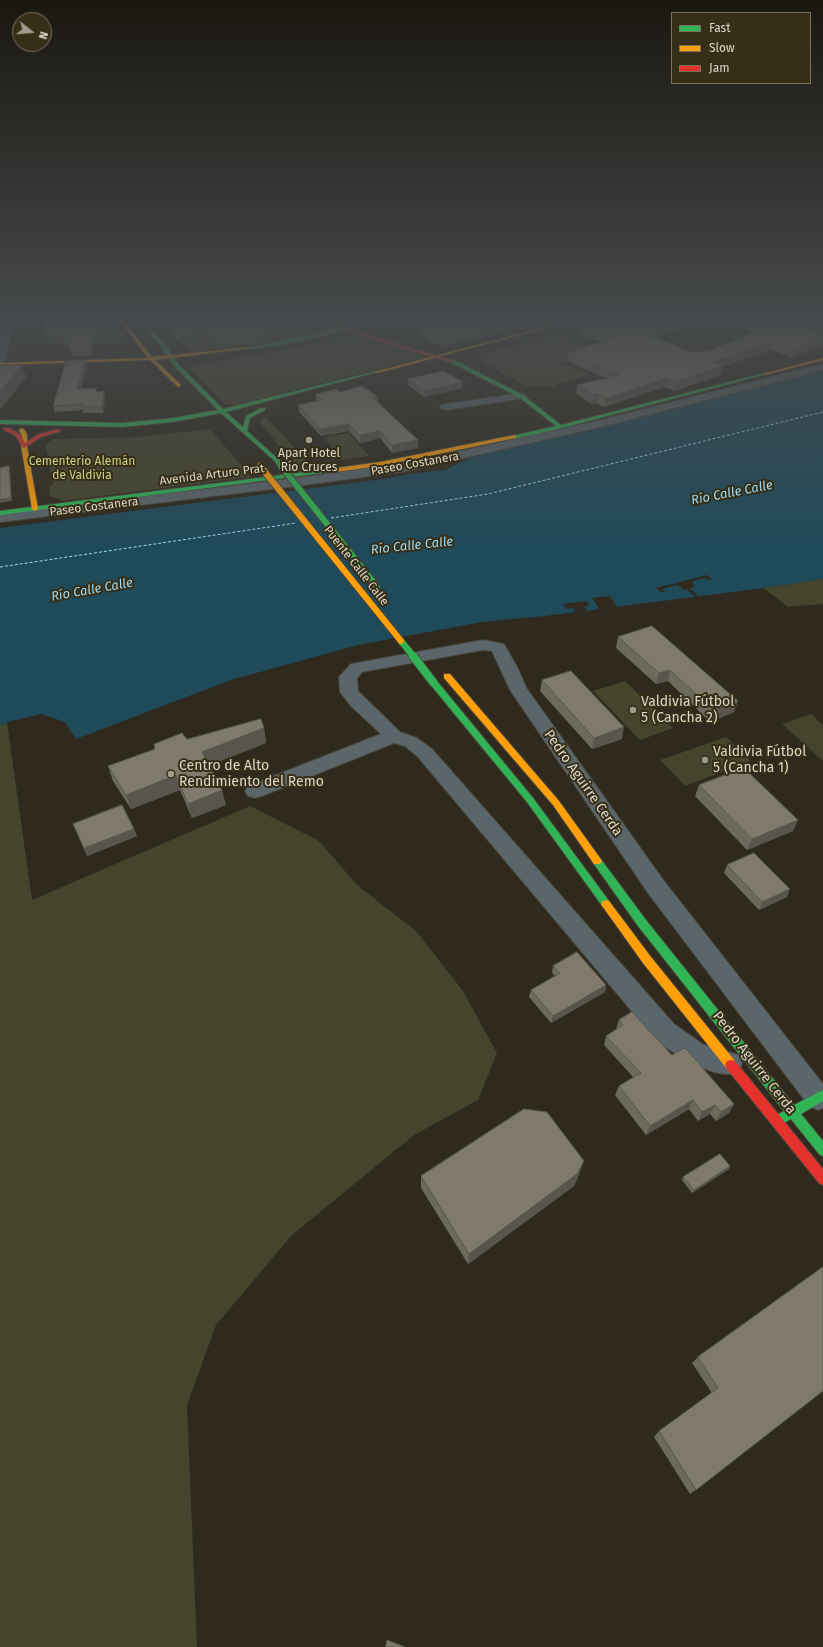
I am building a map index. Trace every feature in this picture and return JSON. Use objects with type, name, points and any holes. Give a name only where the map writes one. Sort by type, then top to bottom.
[{"type":"main road","name":"Puente Calle Calle","points":[[208,397],[244,432],[278,462],[384,597]]},
{"type":"main road","points":[[2,426],[22,430],[99,432],[175,427],[287,397]]},
{"type":"main road","points":[[225,414],[263,409],[306,397]]},
{"type":"main road","points":[[522,397],[560,427]]},
{"type":"main road","name":"Avenida Arturo Prat","points":[[0,513],[380,464],[560,427],[677,397]]},
{"type":"main road","points":[[199,406],[210,418]]},
{"type":"main road","points":[[244,432],[248,417],[263,409]]},
{"type":"main road","points":[[2,426],[122,425],[210,418]]},
{"type":"main road","points":[[2,426],[18,435],[24,446],[35,509]]},
{"type":"main road","points":[[22,430],[26,437],[24,446]]},
{"type":"main road","points":[[24,446],[39,436],[58,430]]},
{"type":"main road","name":"Puente Calle Calle","points":[[257,462],[433,682]]},
{"type":"main road","name":"Pedro Aguirre Cerda","points":[[422,646],[556,803],[642,923],[823,1150]]},
{"type":"main road","name":"Pedro Aguirre Cerda","points":[[433,682],[530,800],[647,960],[823,1179]]},
{"type":"main road","points":[[777,1121],[821,1097]]},
{"type":"street","points":[[446,407],[515,397]]},
{"type":"street","name":"Paseo Costanera","points":[[0,518],[305,482],[407,467],[601,423],[705,397]]},
{"type":"street","name":"Pedro Aguirre Cerda","points":[[730,1063],[701,1056],[682,1045],[665,1032],[424,753],[411,742],[394,736],[357,702],[349,692],[348,677],[357,668],[483,645],[498,648],[509,667],[519,690],[656,887],[821,1097]]},
{"type":"street","points":[[255,791],[394,736]]},
{"type":"green space","points":[[218,397],[267,397],[235,405],[225,404]]},
{"type":"green space","points":[[266,417],[313,468],[300,470],[261,424],[261,419]]},
{"type":"green space","name":"Cementerio Alemán de Valdivia","points":[[210,429],[251,477],[63,501],[50,496],[49,488],[53,483],[46,446],[53,439],[139,437]]},
{"type":"green space","points":[[349,433],[369,456],[342,460],[324,437]]},
{"type":"green space","points":[[823,579],[823,604],[788,607],[764,588]]},
{"type":"green space","name":"Valdivia Fútbol 5 (Cancha 2)","points":[[625,681],[673,728],[640,740],[593,691]]},
{"type":"green space","points":[[811,714],[823,725],[823,761],[782,724]]},
{"type":"green space","points":[[7,722],[32,900],[250,806],[319,841],[357,885],[416,931],[463,991],[497,1053],[478,1100],[414,1135],[292,1235],[216,1325],[187,1405],[197,1647],[0,1647],[0,726]]},
{"type":"green space","name":"Valdivia Fútbol 5 (Cancha 1)","points":[[726,737],[751,761],[685,786],[660,760]]},
{"type":"water","name":"Río Calle Calle","points":[[717,397],[823,397],[823,579],[545,616],[482,622],[358,645],[231,680],[76,739],[65,722],[41,714],[7,722],[0,726],[0,528],[445,470],[472,457]]},
{"type":"pier","points":[[707,575],[712,579],[708,580],[705,578],[692,581],[694,587],[690,588],[700,598],[697,599],[687,589],[683,590],[679,586],[675,585],[663,589],[665,592],[661,592],[656,588]]},
{"type":"pier","points":[[610,596],[617,607],[599,609],[592,598]]},
{"type":"pier","points":[[587,601],[589,605],[584,607],[587,610],[575,612],[573,608],[566,609],[563,604]]},
{"type":"building","points":[[56,397],[103,397],[102,407],[81,406],[82,404],[53,406]]},
{"type":"building","points":[[319,397],[378,397],[373,398],[418,440],[392,445],[380,431],[360,435],[349,424],[320,429],[298,405],[322,400]]},
{"type":"building","points":[[9,466],[11,498],[0,499],[0,468]]},
{"type":"building","points":[[652,626],[738,701],[713,710],[670,670],[659,673],[618,637]]},
{"type":"building","points":[[571,671],[624,727],[594,738],[542,680]]},
{"type":"building","points":[[261,719],[264,728],[202,752],[222,790],[188,804],[176,775],[126,795],[108,766],[155,749],[154,744],[182,733],[187,739]]},
{"type":"building","points":[[744,768],[798,820],[752,839],[699,785]]},
{"type":"building","points":[[122,805],[134,829],[84,848],[73,824]]},
{"type":"building","points":[[754,853],[790,889],[762,902],[727,865]]},
{"type":"building","points":[[577,952],[606,985],[553,1016],[531,990],[560,973],[553,966]]},
{"type":"building","points":[[632,1012],[672,1055],[684,1048],[688,1051],[734,1104],[721,1112],[715,1105],[702,1112],[693,1100],[650,1126],[619,1086],[641,1073],[606,1036],[623,1025],[619,1020]]},
{"type":"building","points":[[524,1109],[547,1112],[584,1161],[577,1174],[469,1254],[421,1176]]},
{"type":"building","points":[[720,1154],[730,1166],[694,1190],[683,1177]]},
{"type":"building","points":[[823,1267],[823,1391],[696,1490],[659,1431],[718,1388],[698,1357]]},
{"type":"building","points":[[387,1640],[405,1647],[386,1647]]},
{"type":"ferry route","points":[[331,518],[488,494],[823,412]]},
{"type":"ferry route","points":[[0,567],[296,523]]},
{"type":"traffic: fast","points":[[208,397],[222,411],[278,397]]},
{"type":"traffic: fast","points":[[522,397],[560,427]]},
{"type":"traffic: fast","points":[[514,437],[676,397]]},
{"type":"traffic: fast","points":[[244,432],[248,417],[263,409]]},
{"type":"traffic: fast","points":[[0,422],[122,425],[173,420],[222,411],[278,462]]},
{"type":"traffic: fast","points":[[278,462],[377,587]]},
{"type":"traffic: fast","points":[[0,513],[336,470]]},
{"type":"traffic: fast","points":[[401,641],[433,682]]},
{"type":"traffic: fast","points":[[433,682],[530,800],[606,904]]},
{"type":"traffic: fast","points":[[597,861],[642,923],[823,1150]]},
{"type":"traffic: fast","points":[[779,1120],[823,1095]]},
{"type":"traffic: slow","points":[[22,430],[25,437],[24,446],[35,509]]},
{"type":"traffic: slow","points":[[336,470],[380,464],[514,437]]},
{"type":"traffic: slow","points":[[260,465],[401,641]]},
{"type":"traffic: slow","points":[[447,676],[556,803],[597,861]]},
{"type":"traffic: slow","points":[[606,904],[647,960],[731,1065]]},
{"type":"traffic: jam","points":[[6,429],[18,435],[24,446],[39,436],[58,431]]},
{"type":"traffic: jam","points":[[731,1065],[823,1179]]},
{"type":"place","name":"Apart Hotel Río Cruces","points":[[309,440]]},
{"type":"place","name":"Valdivia Fútbol 5 (Cancha 2)","points":[[633,710]]},
{"type":"place","name":"Valdivia Fútbol 5 (Cancha 1)","points":[[705,760]]},
{"type":"place","name":"Centro de Alto Rendimiento del Remo","points":[[171,774]]}]
